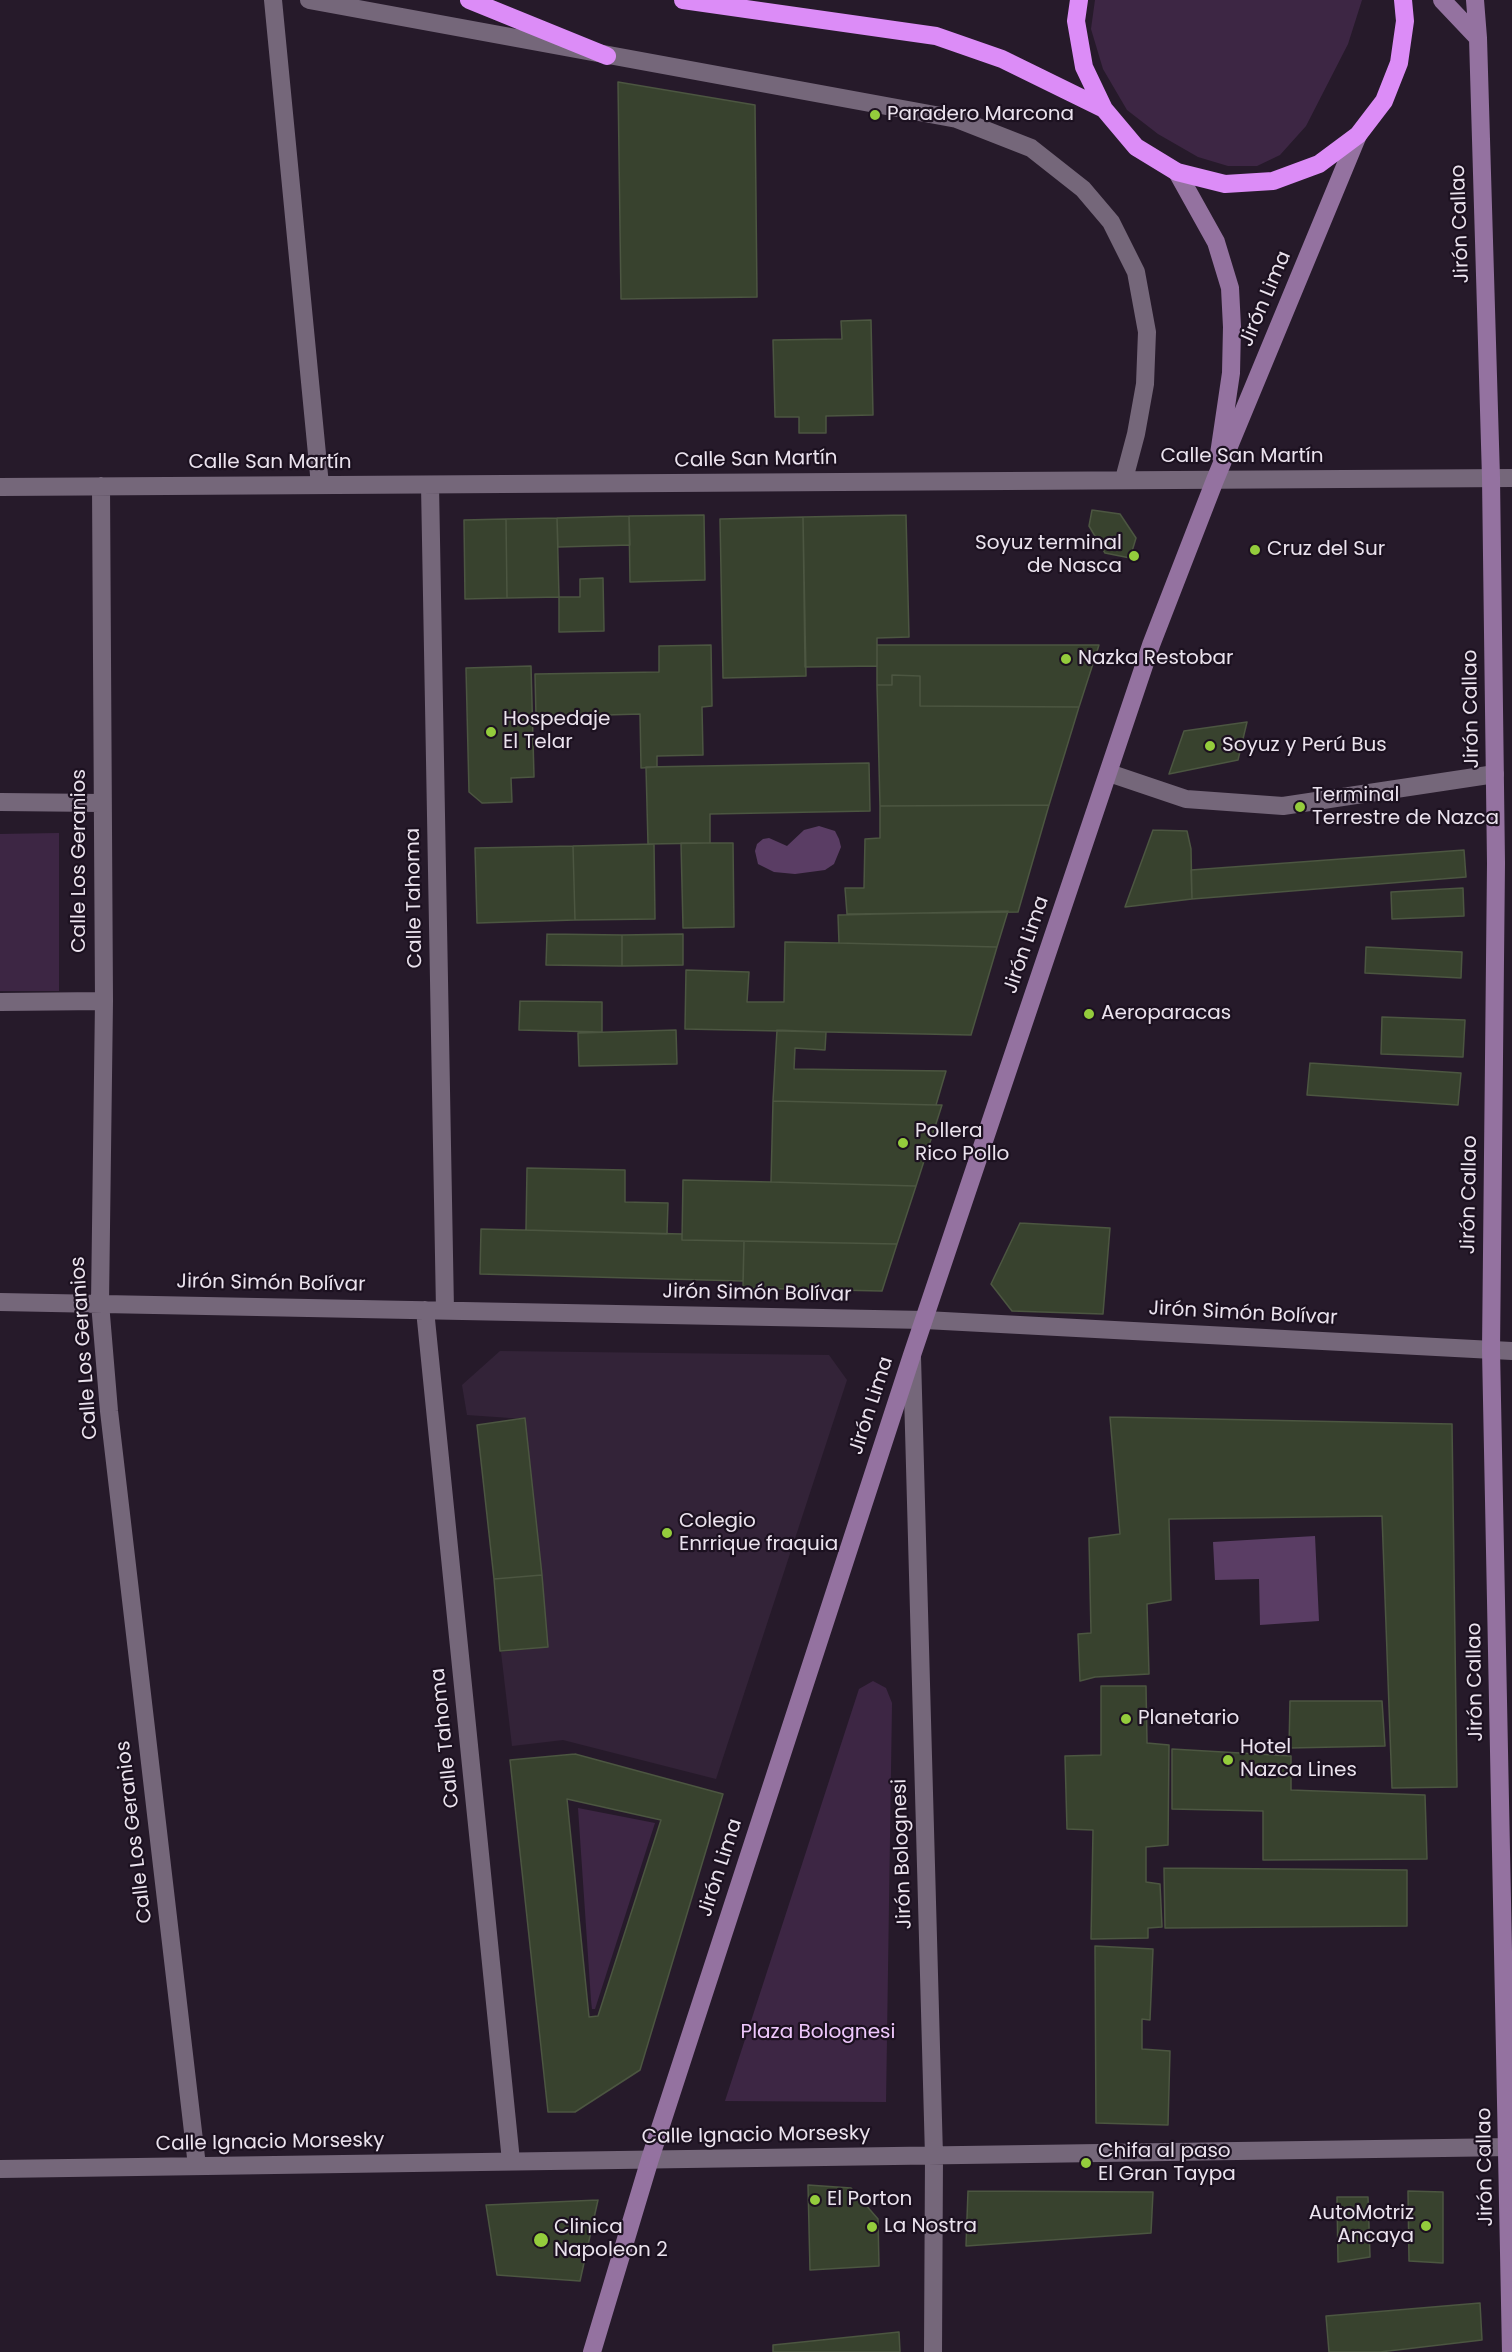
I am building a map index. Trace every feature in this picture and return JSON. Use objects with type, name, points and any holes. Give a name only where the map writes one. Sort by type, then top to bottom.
[{"type":"highway","points":[[469,0],[607,56]]},
{"type":"highway","points":[[684,0],[936,36],[1002,59],[1104,110]]},
{"type":"highway","points":[[1079,0],[1077,21],[1083,67],[1104,110],[1136,147],[1177,172],[1225,184],[1273,181],[1319,164],[1358,135],[1384,101],[1399,63],[1405,21],[1403,0]]},
{"type":"street","points":[[273,0],[320,485]]},
{"type":"street","points":[[309,0],[957,119],[1031,148],[1083,189],[1111,222],[1136,273],[1147,332],[1144,384],[1136,435],[1124,479]]},
{"type":"street","points":[[1442,0],[1478,38]]},
{"type":"street","name":"Jirón Callao","points":[[1475,0],[1491,478],[1496,774],[1491,1350],[1510,2147],[1511,2352]]},
{"type":"street","name":"Jirón Lima","points":[[592,2352],[650,2159],[912,1355],[1152,645],[1215,480],[1358,135]]},
{"type":"street","name":"Jirón Lima","points":[[1177,172],[1216,242],[1230,288],[1232,327],[1230,373],[1215,480]]},
{"type":"street","name":"Calle San Martín","points":[[0,487],[1512,478]]},
{"type":"street","name":"Calle Tahoma","points":[[430,485],[445,1310]]},
{"type":"street","name":"Calle Los Geranios","points":[[101,486],[101,803],[104,1001],[100,1303],[109,1411],[197,2166]]},
{"type":"street","points":[[1109,773],[1186,799],[1283,806],[1496,774]]},
{"type":"street","points":[[0,802],[101,803]]},
{"type":"street","points":[[0,1002],[104,1001]]},
{"type":"street","name":"Jirón Simón Bolívar","points":[[0,1302],[925,1320],[1512,1351]]},
{"type":"street","name":"Calle Tahoma","points":[[425,1310],[511,2162]]},
{"type":"street","name":"Jirón Bolognesi","points":[[912,1355],[934,2156],[933,2352]]},
{"type":"street","name":"Calle Ignacio Morsesky","points":[[0,2169],[1510,2147]]},
{"type":"shaded area","points":[[819,826],[835,831],[841,847],[834,864],[825,870],[795,874],[774,872],[758,864],[755,851],[757,844],[763,839],[769,838],[787,846],[804,830]]},
{"type":"shaded area","name":"Colegio Enrrique fraquia","points":[[500,1351],[829,1355],[847,1380],[716,1779],[563,1740],[512,1746],[501,1652],[548,1647],[525,1419],[467,1415],[462,1385]]},
{"type":"shaded area","points":[[1315,1536],[1319,1621],[1260,1625],[1259,1579],[1215,1580],[1213,1542]]},
{"type":"green space","points":[[1095,0],[1362,0],[1348,44],[1306,126],[1280,155],[1257,166],[1228,166],[1198,157],[1158,134],[1127,110],[1103,69],[1091,29]]},
{"type":"green space","points":[[59,833],[59,991],[0,991],[0,834]]},
{"type":"green space","name":"Plaza Bolognesi","points":[[873,1681],[886,1688],[892,1703],[886,2102],[725,2101],[859,1689]]},
{"type":"green space","points":[[578,1808],[655,1823],[595,2009],[592,2009],[591,2000]]},
{"type":"building","points":[[618,82],[755,105],[757,297],[621,299]]},
{"type":"building","points":[[871,320],[873,415],[826,416],[826,433],[799,433],[799,417],[775,417],[773,340],[842,339],[841,321]]},
{"type":"building","points":[[1092,510],[1120,514],[1136,538],[1130,558],[1105,553],[1089,526]]},
{"type":"building","points":[[704,515],[705,580],[630,582],[629,516]]},
{"type":"building","points":[[906,515],[909,637],[877,638],[877,666],[805,667],[803,517]]},
{"type":"building","points":[[629,516],[630,545],[558,547],[557,518]]},
{"type":"building","points":[[803,517],[806,676],[723,678],[720,519]]},
{"type":"building","points":[[557,518],[559,597],[507,598],[506,519]]},
{"type":"building","points":[[506,519],[507,598],[465,599],[464,520]]},
{"type":"building","points":[[603,578],[604,631],[559,632],[559,597],[580,597],[580,579]]},
{"type":"building","points":[[711,645],[712,706],[702,707],[703,755],[657,756],[657,767],[641,768],[640,714],[536,717],[535,674],[659,672],[659,646]]},
{"type":"building","points":[[877,645],[1099,645],[1079,707],[920,706],[920,676],[892,675],[892,685],[877,685]]},
{"type":"building","points":[[531,666],[534,777],[511,778],[512,802],[482,803],[469,792],[466,668]]},
{"type":"building","points":[[892,675],[920,676],[920,706],[1079,707],[1049,805],[880,806],[877,685],[892,685]]},
{"type":"building","name":"Soyuz y Perú Bus","points":[[1247,722],[1238,760],[1169,774],[1184,731]]},
{"type":"building","points":[[869,763],[870,811],[710,814],[710,843],[648,844],[646,767]]},
{"type":"building","points":[[1049,805],[1018,912],[847,914],[845,888],[864,888],[865,839],[880,838],[880,806]]},
{"type":"building","points":[[1153,830],[1187,831],[1191,849],[1192,899],[1125,907]]},
{"type":"building","points":[[681,843],[733,843],[734,927],[683,928]]},
{"type":"building","points":[[654,844],[655,919],[575,920],[573,846]]},
{"type":"building","points":[[573,846],[575,920],[477,923],[475,848]]},
{"type":"building","points":[[1464,850],[1466,877],[1192,899],[1191,870]]},
{"type":"building","points":[[1463,888],[1464,916],[1392,919],[1391,892]]},
{"type":"building","points":[[1008,911],[997,947],[839,943],[838,915]]},
{"type":"building","points":[[547,934],[622,935],[622,966],[546,965]]},
{"type":"building","points":[[683,934],[683,965],[622,966],[622,935]]},
{"type":"building","points":[[785,942],[997,947],[971,1035],[685,1029],[686,970],[749,972],[747,1002],[784,1002]]},
{"type":"building","points":[[1366,947],[1462,952],[1461,978],[1365,973]]},
{"type":"building","points":[[520,1001],[602,1002],[602,1032],[519,1030]]},
{"type":"building","points":[[1382,1017],[1465,1020],[1463,1057],[1381,1054]]},
{"type":"building","points":[[676,1030],[677,1064],[579,1066],[578,1033]]},
{"type":"building","points":[[777,1030],[826,1032],[825,1050],[795,1048],[794,1069],[946,1071],[936,1105],[773,1101]]},
{"type":"building","points":[[1310,1063],[1461,1073],[1458,1105],[1307,1095]]},
{"type":"building","points":[[773,1101],[942,1105],[916,1186],[771,1182]]},
{"type":"building","points":[[527,1168],[625,1170],[625,1202],[668,1203],[667,1234],[526,1230]]},
{"type":"building","points":[[683,1180],[916,1186],[897,1244],[682,1240]]},
{"type":"building","points":[[1020,1223],[1110,1228],[1103,1314],[1012,1311],[991,1284]]},
{"type":"building","points":[[481,1229],[682,1234],[682,1240],[744,1241],[743,1281],[480,1274]]},
{"type":"building","points":[[744,1241],[897,1244],[882,1291],[743,1288]]},
{"type":"building","points":[[1110,1417],[1452,1424],[1457,1787],[1392,1788],[1382,1516],[1169,1519],[1171,1600],[1147,1604],[1149,1674],[1095,1677],[1080,1681],[1078,1634],[1091,1633],[1089,1538],[1120,1534]]},
{"type":"building","points":[[525,1418],[542,1575],[494,1579],[477,1425]]},
{"type":"building","points":[[542,1575],[548,1647],[500,1651],[494,1579]]},
{"type":"building","points":[[1101,1686],[1146,1686],[1147,1743],[1169,1745],[1168,1845],[1146,1847],[1146,1882],[1160,1884],[1162,1927],[1148,1928],[1148,1938],[1091,1939],[1093,1830],[1067,1829],[1065,1756],[1101,1755]]},
{"type":"building","points":[[1290,1701],[1382,1701],[1385,1746],[1289,1748]]},
{"type":"building","points":[[1172,1749],[1291,1756],[1291,1790],[1425,1795],[1427,1859],[1263,1860],[1263,1811],[1172,1809]]},
{"type":"building","points":[[575,1754],[723,1794],[640,2070],[575,2112],[548,2112],[510,1760]],"holes":[[[567,1799],[661,1820],[598,2016],[589,2017]]]},
{"type":"building","points":[[1164,1868],[1407,1870],[1407,1926],[1165,1928]]},
{"type":"building","points":[[1095,1946],[1153,1949],[1150,2020],[1142,2019],[1142,2049],[1170,2051],[1168,2125],[1096,2123]]},
{"type":"building","points":[[808,2185],[851,2188],[878,2219],[879,2266],[810,2270]]},
{"type":"building","points":[[968,2191],[1153,2192],[1151,2233],[966,2246]]},
{"type":"building","name":"AutoMotriz Ancaya","points":[[1408,2191],[1443,2192],[1443,2263],[1409,2261]]},
{"type":"building","points":[[1337,2197],[1368,2197],[1370,2257],[1338,2262]]},
{"type":"building","name":"Clinica Napoleon 2","points":[[598,2200],[580,2281],[497,2275],[486,2205]]},
{"type":"building","points":[[1480,2303],[1482,2340],[1380,2352],[1329,2352],[1326,2316]]},
{"type":"building","points":[[899,2332],[900,2352],[773,2352],[773,2345]]},
{"type":"place","name":"Paradero Marcona","points":[[875,115]]},
{"type":"place","name":"Cruz del Sur","points":[[1255,550]]},
{"type":"place","name":"Soyuz terminal de Nasca","points":[[1134,556]]},
{"type":"place","name":"Nazka Restobar","points":[[1066,659]]},
{"type":"place","name":"Hospedaje El Telar","points":[[491,732]]},
{"type":"place","name":"Soyuz y Perú Bus","points":[[1210,746]]},
{"type":"place","name":"Terminal Terrestre de Nazca","points":[[1300,807]]},
{"type":"place","name":"Aeroparacas","points":[[1089,1014]]},
{"type":"place","name":"Pollera Rico Pollo","points":[[903,1143]]},
{"type":"place","name":"Colegio Enrrique fraquia","points":[[667,1533]]},
{"type":"place","name":"Planetario","points":[[1126,1719]]},
{"type":"place","name":"Hotel Nazca Lines","points":[[1228,1760]]},
{"type":"place","name":"Chifa al paso El Gran Taypa","points":[[1086,2163]]},
{"type":"place","name":"El Porton","points":[[815,2200]]},
{"type":"place","name":"AutoMotriz Ancaya","points":[[1426,2226]]},
{"type":"place","name":"La Nostra","points":[[872,2227]]},
{"type":"place","name":"Clinica Napoleon 2","points":[[541,2240]]}]
